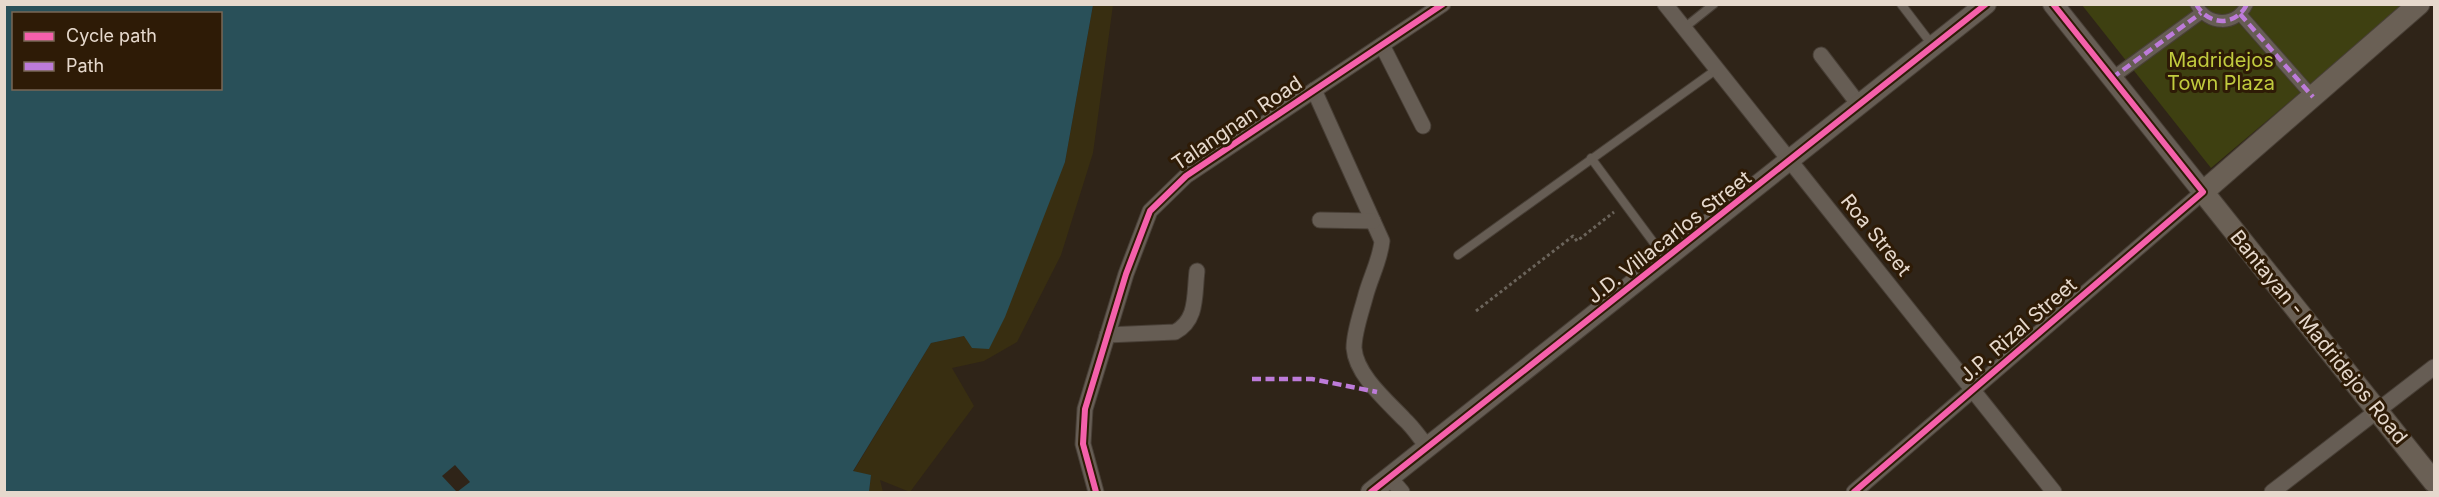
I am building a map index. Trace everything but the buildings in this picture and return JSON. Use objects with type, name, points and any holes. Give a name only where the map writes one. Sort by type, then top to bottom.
[{"type":"main road","name":"J.P. Rizal Street","points":[[2203,192],[2419,4]]},
{"type":"main road","name":"Bantayan - Madridejos Road","points":[[2203,192],[2434,482]]},
{"type":"street","name":"Talangnan Road","points":[[1096,492],[1083,444],[1085,409],[1107,335],[1150,211],[1186,176],[1443,4]]},
{"type":"street","name":"Roa Street","points":[[1665,4],[2055,492]]},
{"type":"street","name":"J.D. Villacarlos Street","points":[[1371,492],[1396,485],[1428,448],[1791,162],[1986,4]]},
{"type":"street","points":[[2053,4],[2203,192]]},
{"type":"street","points":[[2112,78],[2198,9],[2216,21],[2233,19],[2244,9],[2313,97]]},
{"type":"street","points":[[1382,45],[1423,126]]},
{"type":"street","points":[[1821,55],[1860,106]]},
{"type":"street","points":[[1314,90],[1382,241],[1381,256],[1370,277],[1354,345],[1356,358],[1381,398],[1406,419],[1428,448]]},
{"type":"street","name":"J.P. Rizal Street","points":[[1854,492],[2203,192]]},
{"type":"street","points":[[1320,220],[1373,221]]},
{"type":"street","points":[[1107,335],[1175,332],[1183,328],[1192,319],[1197,272]]},
{"type":"street","points":[[2272,492],[2434,367]]},
{"type":"lane","points":[[1684,28],[1714,4]]},
{"type":"lane","points":[[1901,4],[1933,47]]},
{"type":"lane","points":[[1458,255],[1717,69]]},
{"type":"lane","points":[[1591,158],[1666,260]]},
{"type":"path","points":[[1476,311],[1573,236],[1577,241],[1625,204]]},
{"type":"green space","name":"Madridejos Town Plaza","points":[[2082,5],[2404,5],[2211,168]]},
{"type":"sand","points":[[1093,5],[1113,5],[1093,153],[1061,255],[1017,342],[984,361],[952,368],[974,406],[910,492],[880,480],[883,492],[869,492],[871,475],[853,472],[931,343],[964,336],[1065,162]]},
{"type":"water","points":[[4,5],[1093,5],[1065,162],[1005,317],[989,349],[972,348],[964,336],[931,343],[853,471],[871,475],[869,492],[5,492]]},
{"type":"pier","points":[[455,465],[470,482],[457,492],[442,476]]},
{"type":"marked path","points":[[2196,4],[2207,17],[2222,21],[2236,17],[2247,4]]},
{"type":"marked path","points":[[2112,78],[2201,13]]},
{"type":"marked path","points":[[2240,14],[2313,97]]},
{"type":"marked path","points":[[1252,379],[1312,379],[1377,392]]},
{"type":"cycle path","points":[[1096,492],[1083,444],[1085,409],[1126,274],[1150,211],[1186,176],[1443,4]]},
{"type":"cycle path","points":[[1371,492],[1986,4]]},
{"type":"cycle path","points":[[1854,492],[2203,192],[2053,4]]}]
